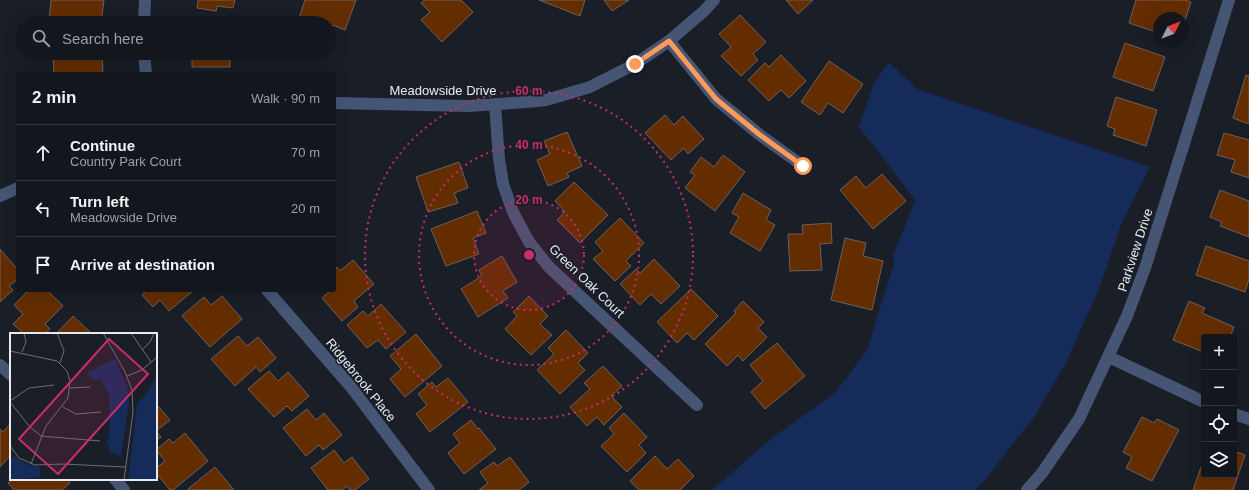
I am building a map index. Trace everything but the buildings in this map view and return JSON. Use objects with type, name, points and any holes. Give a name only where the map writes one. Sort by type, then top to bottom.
[{"type":"street","points":[[144,16],[145,0]]},
{"type":"street","name":"Meadowside Drive","points":[[336,103],[400,103],[468,106],[546,100],[590,86],[635,64],[669,41],[704,11],[714,0]]},
{"type":"street","name":"Parkview Drive","points":[[1028,490],[1042,473],[1079,419],[1127,316],[1145,268],[1229,0]]},
{"type":"street","points":[[669,41],[716,99],[760,135],[803,166]]},
{"type":"street","points":[[145,60],[146,72]]},
{"type":"street","name":"Green Oak Court","points":[[495,104],[499,159],[503,184],[513,212],[529,242],[549,267],[697,405]]},
{"type":"street","points":[[0,196],[16,189]]},
{"type":"street","name":"Ridgebrook Place","points":[[269,292],[351,387],[428,490]]},
{"type":"street","points":[[1109,357],[1201,401]]},
{"type":"street","points":[[0,365],[10,374]]},
{"type":"street","points":[[1237,415],[1249,419]]},
{"type":"street","points":[[116,480],[124,490]]},
{"type":"shaded area","points":[[889,62],[917,89],[1150,167],[1121,225],[1100,286],[1066,363],[1035,416],[985,480],[975,490],[712,490],[772,438],[835,393],[867,350],[894,263],[893,256],[915,200],[859,127],[874,83]]},
{"type":"route","points":[[635,64],[669,41],[716,99],[760,135],[803,166]]}]
